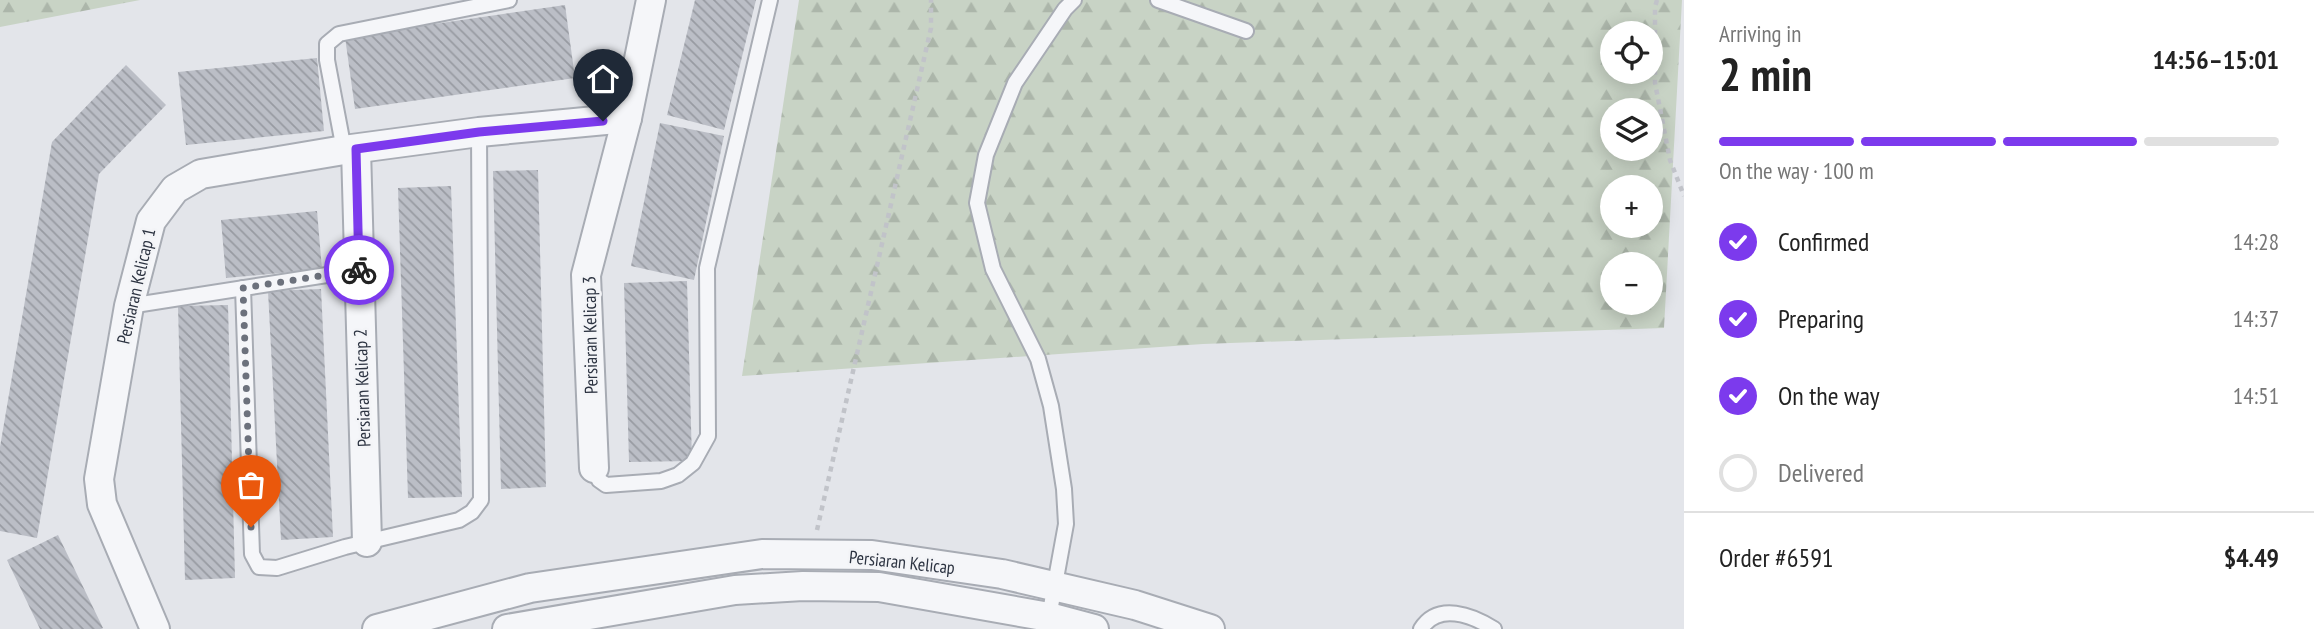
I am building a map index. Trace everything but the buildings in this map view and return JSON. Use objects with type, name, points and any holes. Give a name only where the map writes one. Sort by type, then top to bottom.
[{"type":"street","name":"Persiaran Kelicap 3","points":[[594,468],[586,275],[627,118],[651,0]]},
{"type":"street","name":"Persiaran Kelicap 1","points":[[155,629],[102,504],[99,479],[129,306],[151,221],[175,189],[201,174],[350,150],[479,132],[627,118]]},
{"type":"street","name":"Persiaran Kelicap 2","points":[[350,150],[359,270],[367,542]]},
{"type":"street","name":"Persiaran Kelicap","points":[[377,629],[530,588],[762,554],[811,554],[872,555],[1002,574],[1135,605],[1210,629]]},
{"type":"street","points":[[587,580],[592,612]]},
{"type":"street","name":"Persiaran Kelicap","points":[[507,629],[592,612],[734,590],[879,587],[1049,617],[1094,629]]},
{"type":"lane","points":[[350,150],[327,60],[327,44],[339,34],[509,0]]},
{"type":"lane","points":[[594,468],[599,480],[606,485],[661,481],[678,475],[694,463],[708,436],[707,268],[769,0]]},
{"type":"lane","points":[[1049,617],[1066,524],[1064,489],[1051,406],[1038,359],[993,269],[978,203],[986,155],[1015,83],[1065,9],[1074,0]]},
{"type":"lane","points":[[1158,0],[1247,31]]},
{"type":"lane","points":[[243,288],[252,554],[259,567],[277,568],[367,542],[459,520],[472,512],[481,500],[479,132]]},
{"type":"lane","points":[[129,306],[359,270]]},
{"type":"lane","points":[[1421,629],[1427,620],[1445,613],[1467,614],[1494,629]]},
{"type":"path","points":[[811,554],[931,28],[931,0]]},
{"type":"path","points":[[1657,0],[1655,83],[1670,160],[1684,196]]},
{"type":"green space","points":[[0,0],[140,0],[0,27]]},
{"type":"green space","points":[[799,0],[1682,0],[1664,328],[1203,344],[742,376]]},
{"type":"way so far","points":[[251,527],[243,288],[359,270]]},
{"type":"route","points":[[359,270],[356,149],[479,132],[603,121]]}]
